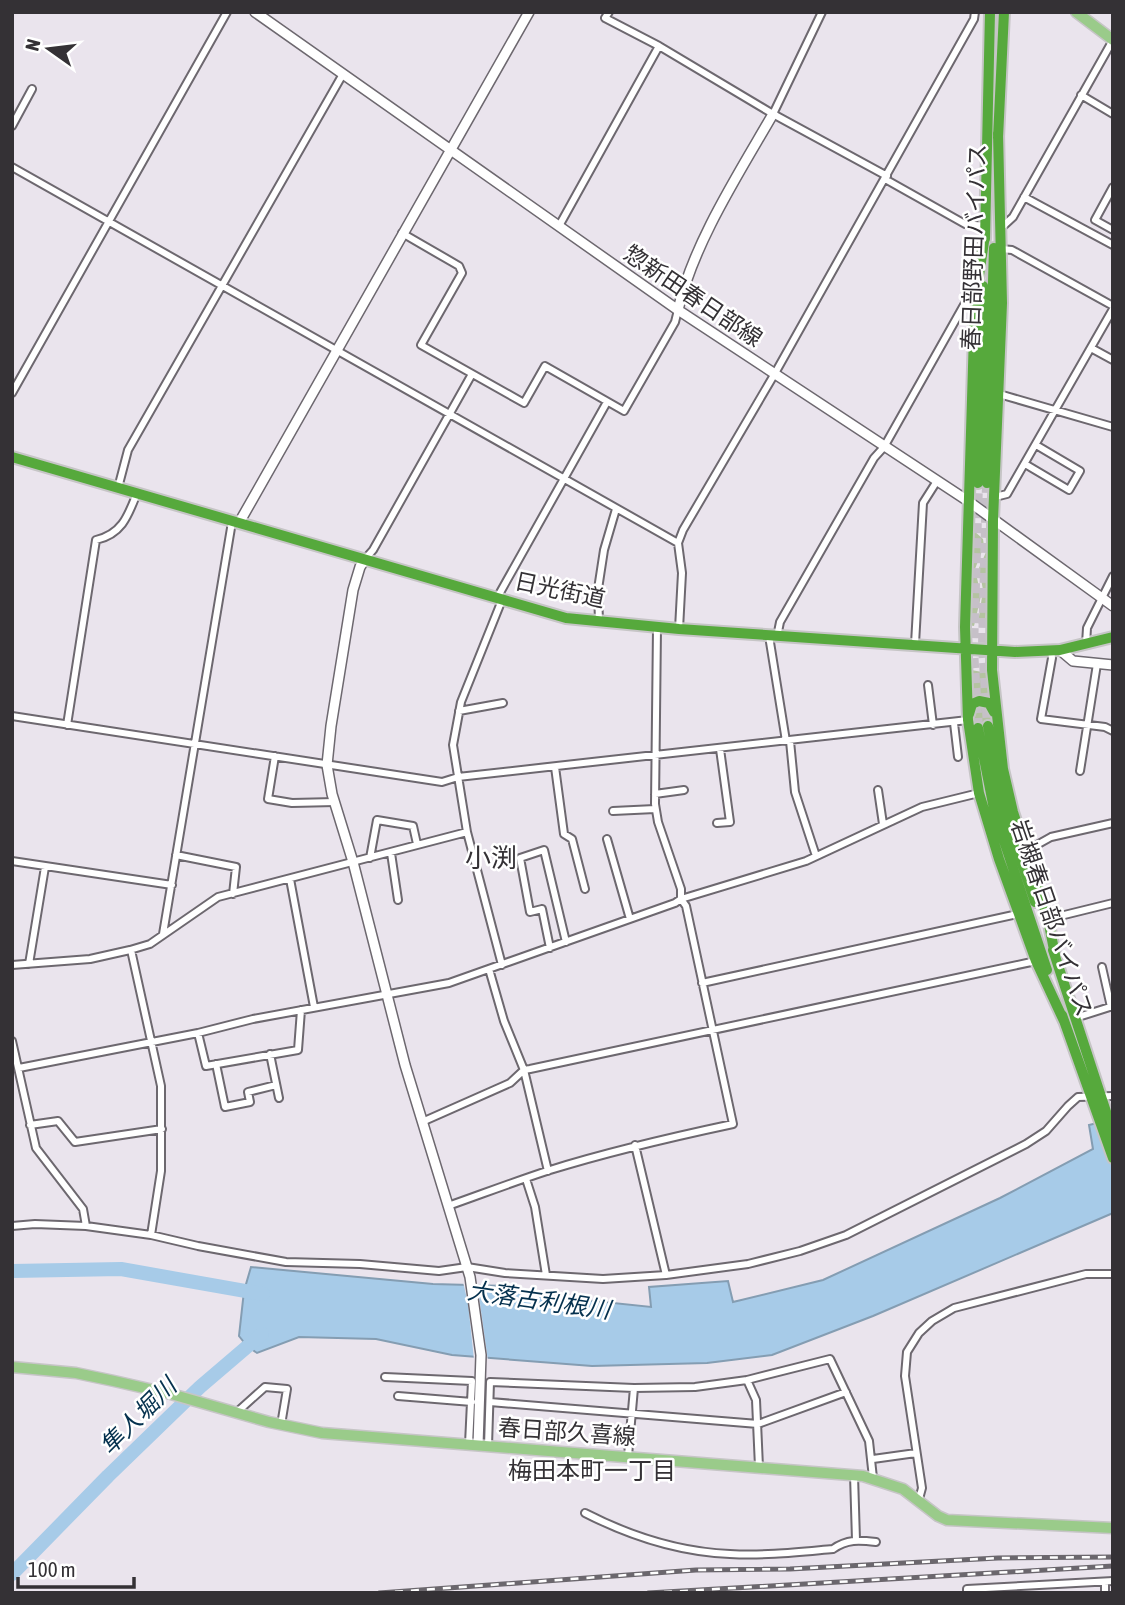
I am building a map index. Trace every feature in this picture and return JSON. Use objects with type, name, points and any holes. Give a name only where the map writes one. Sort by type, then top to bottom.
[{"type":"highway","name":"春日部野田バイパス","points":[[990,12],[983,483],[1004,12]]},
{"type":"highway","points":[[998,134],[1001,249],[991,650],[1003,769],[1048,919],[1055,955]]},
{"type":"highway","points":[[985,231],[975,302],[968,501],[965,648],[968,720],[979,793],[999,859],[1035,961],[1069,1019]]},
{"type":"highway","name":"日光街道","points":[[12,457],[566,618],[657,628],[1014,652],[1055,650]]},
{"type":"highway","points":[[1055,650],[1113,637]]},
{"type":"highway","points":[[968,720],[972,704],[978,701],[989,703],[996,715]]},
{"type":"highway","name":"岩槻春日部バイパス","points":[[1069,1019],[1055,955],[1015,849],[983,727],[995,814],[1101,1112],[1113,1158]]},
{"type":"highway","name":"岩槻春日部バイパス","points":[[1101,1112],[1113,1133]]},
{"type":"main road","points":[[1076,12],[1113,40]]},
{"type":"main road","name":"春日部久喜線","points":[[12,1367],[76,1373],[172,1394],[281,1425],[322,1433],[854,1475],[873,1478],[903,1489],[938,1516],[952,1521],[1113,1528]]},
{"type":"street","points":[[12,393],[227,12]]},
{"type":"street","name":"惣新田春日部線","points":[[255,12],[678,310],[968,501],[1113,606]]},
{"type":"street","points":[[163,934],[236,522],[529,12]]},
{"type":"street","points":[[608,12],[606,18],[965,224],[985,231]]},
{"type":"street","points":[[402,233],[459,266],[462,274],[421,345],[524,402],[545,366],[624,411],[675,322],[687,279],[726,194],[773,114],[822,12]]},
{"type":"street","points":[[679,629],[682,573],[678,543],[682,530],[886,178],[974,19],[975,12]]},
{"type":"street","points":[[1001,228],[1013,217],[1113,40]]},
{"type":"street","points":[[559,226],[659,46]]},
{"type":"street","points":[[118,488],[128,450],[343,74]]},
{"type":"street","points":[[12,126],[32,89]]},
{"type":"street","points":[[1081,95],[1113,114]]},
{"type":"street","points":[[12,167],[678,543]]},
{"type":"street","points":[[1113,187],[1095,220],[1113,230]]},
{"type":"street","points":[[1024,197],[1113,245]]},
{"type":"street","points":[[995,497],[1007,494],[1113,307],[1012,250],[1001,249]]},
{"type":"street","points":[[816,856],[795,792],[773,636],[964,305],[975,302]]},
{"type":"street","points":[[1091,348],[1113,360]]},
{"type":"street","points":[[472,374],[373,550],[360,567],[352,590],[327,765],[422,1122],[468,1272],[481,1355],[478,1445]]},
{"type":"street","points":[[999,394],[1113,427]]},
{"type":"street","points":[[502,965],[467,832],[453,745],[459,711],[500,599],[607,401]]},
{"type":"street","points":[[1025,464],[1069,490],[1080,471],[1036,445]]},
{"type":"street","points":[[915,644],[923,503],[937,481]]},
{"type":"street","points":[[67,725],[96,540],[107,537],[124,525],[137,494]]},
{"type":"street","points":[[599,622],[598,589],[604,550],[616,509]]},
{"type":"street","points":[[1086,644],[1087,628],[1113,576]]},
{"type":"street","points":[[449,1206],[548,1171],[635,1146],[733,1124],[686,906],[681,899],[681,889],[655,808],[657,628]]},
{"type":"street","points":[[1055,650],[1041,719],[1105,727],[1113,732]]},
{"type":"street","name":"日光街道","points":[[1055,650],[1073,660],[1113,665]]},
{"type":"street","points":[[1080,771],[1097,664]]},
{"type":"street","points":[[928,685],[933,725]]},
{"type":"street","points":[[459,711],[503,704]]},
{"type":"street","points":[[12,716],[442,782],[968,720]]},
{"type":"street","points":[[954,723],[958,757]]},
{"type":"street","points":[[718,823],[730,822],[720,749]]},
{"type":"street","points":[[275,757],[268,799],[292,803],[335,802]]},
{"type":"street","points":[[555,767],[564,834],[572,839],[584,889]]},
{"type":"street","points":[[655,794],[684,790]]},
{"type":"street","points":[[878,790],[883,824]]},
{"type":"street","points":[[19,1068],[198,1033],[253,1018],[449,983],[681,899],[816,856],[922,807],[979,793]]},
{"type":"street","points":[[613,811],[655,808]]},
{"type":"street","points":[[370,858],[377,820],[413,826],[417,844]]},
{"type":"street","points":[[1026,851],[1051,836],[1113,823]]},
{"type":"street","points":[[12,965],[90,959],[131,950],[150,944],[218,897],[467,832]]},
{"type":"street","points":[[607,839],[630,919]]},
{"type":"street","points":[[550,948],[541,909],[530,912],[520,859],[544,850],[566,942]]},
{"type":"street","points":[[391,853],[398,900]]},
{"type":"street","points":[[176,855],[236,867],[233,894]]},
{"type":"street","points":[[12,861],[172,885]]},
{"type":"street","points":[[29,964],[45,867]]},
{"type":"street","points":[[290,879],[314,1007]]},
{"type":"street","points":[[1048,919],[1113,903]]},
{"type":"street","points":[[702,983],[1018,914]]},
{"type":"street","points":[[131,950],[161,1086],[161,1171],[151,1235]]},
{"type":"street","points":[[422,1122],[510,1083],[524,1070],[1035,961]]},
{"type":"street","points":[[1069,1019],[1112,1007],[1102,967]]},
{"type":"street","points":[[489,969],[524,1070],[548,1171]]},
{"type":"street","points":[[198,1033],[205,1066],[298,1050],[301,1010]]},
{"type":"street","points":[[12,1041],[36,1148],[83,1209],[86,1226]]},
{"type":"street","points":[[270,1054],[279,1098]]},
{"type":"street","points":[[216,1064],[225,1107],[250,1102],[248,1091],[276,1085]]},
{"type":"street","points":[[12,1226],[86,1226],[151,1235],[198,1247],[286,1262],[603,1279],[666,1275],[748,1264],[800,1251],[846,1235],[1026,1144],[1046,1131],[1078,1097],[1113,1096]]},
{"type":"street","points":[[30,1125],[58,1121],[75,1142],[162,1129]]},
{"type":"street","points":[[635,1146],[666,1275]]},
{"type":"street","points":[[526,1178],[536,1207],[546,1275]]},
{"type":"street","points":[[919,1499],[922,1488],[904,1364],[912,1342],[926,1326],[954,1308],[1086,1274],[1113,1274]]},
{"type":"street","points":[[478,1445],[490,1402],[490,1382],[634,1388],[695,1387],[747,1380],[830,1359],[869,1441],[873,1478]]},
{"type":"street","points":[[385,1377],[472,1381],[478,1445]]},
{"type":"street","points":[[747,1380],[756,1400],[759,1468]]},
{"type":"street","points":[[236,1413],[265,1387],[287,1389],[281,1425]]},
{"type":"street","points":[[628,1456],[634,1388]]},
{"type":"street","points":[[490,1402],[758,1424],[846,1392]]},
{"type":"street","points":[[398,1396],[472,1402]]},
{"type":"street","points":[[873,1459],[916,1452]]},
{"type":"street","points":[[854,1475],[856,1540]]},
{"type":"street","points":[[585,1513],[601,1522],[671,1546],[710,1553],[760,1554],[833,1549],[842,1542],[856,1540],[876,1542]]},
{"type":"street","points":[[967,1593],[967,1589],[1109,1581],[1105,1593]]},
{"type":"green space","points":[[973,530],[983,539],[984,546],[975,569],[981,596],[974,626],[968,625]]},
{"type":"green space","points":[[987,542],[990,545],[985,626],[978,623],[983,590],[979,568],[987,550]]},
{"type":"green space","points":[[971,670],[988,673],[989,696],[972,695]]},
{"type":"green space","points":[[983,704],[993,723],[973,725],[973,712]]},
{"type":"water","points":[[1113,1119],[1113,1213],[873,1316],[772,1355],[707,1363],[592,1366],[452,1355],[376,1339],[299,1337],[257,1353],[239,1336],[244,1291],[251,1267],[433,1284],[507,1286],[575,1299],[651,1307],[649,1287],[728,1281],[733,1302],[823,1280],[1000,1198],[1093,1149],[1089,1125]]},
{"type":"pier","points":[[463,1282],[477,1282],[488,1361],[474,1360]]},
{"type":"waterway","name":"大落古利根川","points":[[12,1271],[121,1269],[263,1294]]},
{"type":"waterway","name":"隼人堀川","points":[[12,1574],[200,1387],[262,1334]]},
{"type":"tunnel","points":[[978,483],[973,650],[978,728]]},
{"type":"tunnel","points":[[987,483],[983,646],[988,726]]},
{"type":"railway","points":[[379,1593],[696,1570],[790,1569],[998,1558],[1113,1557]]},
{"type":"railway","points":[[648,1593],[1113,1566]]},
{"type":"district","name":"小渕","points":[[491,858]]},
{"type":"district","name":"梅田本町一丁目","points":[[592,1470]]}]
